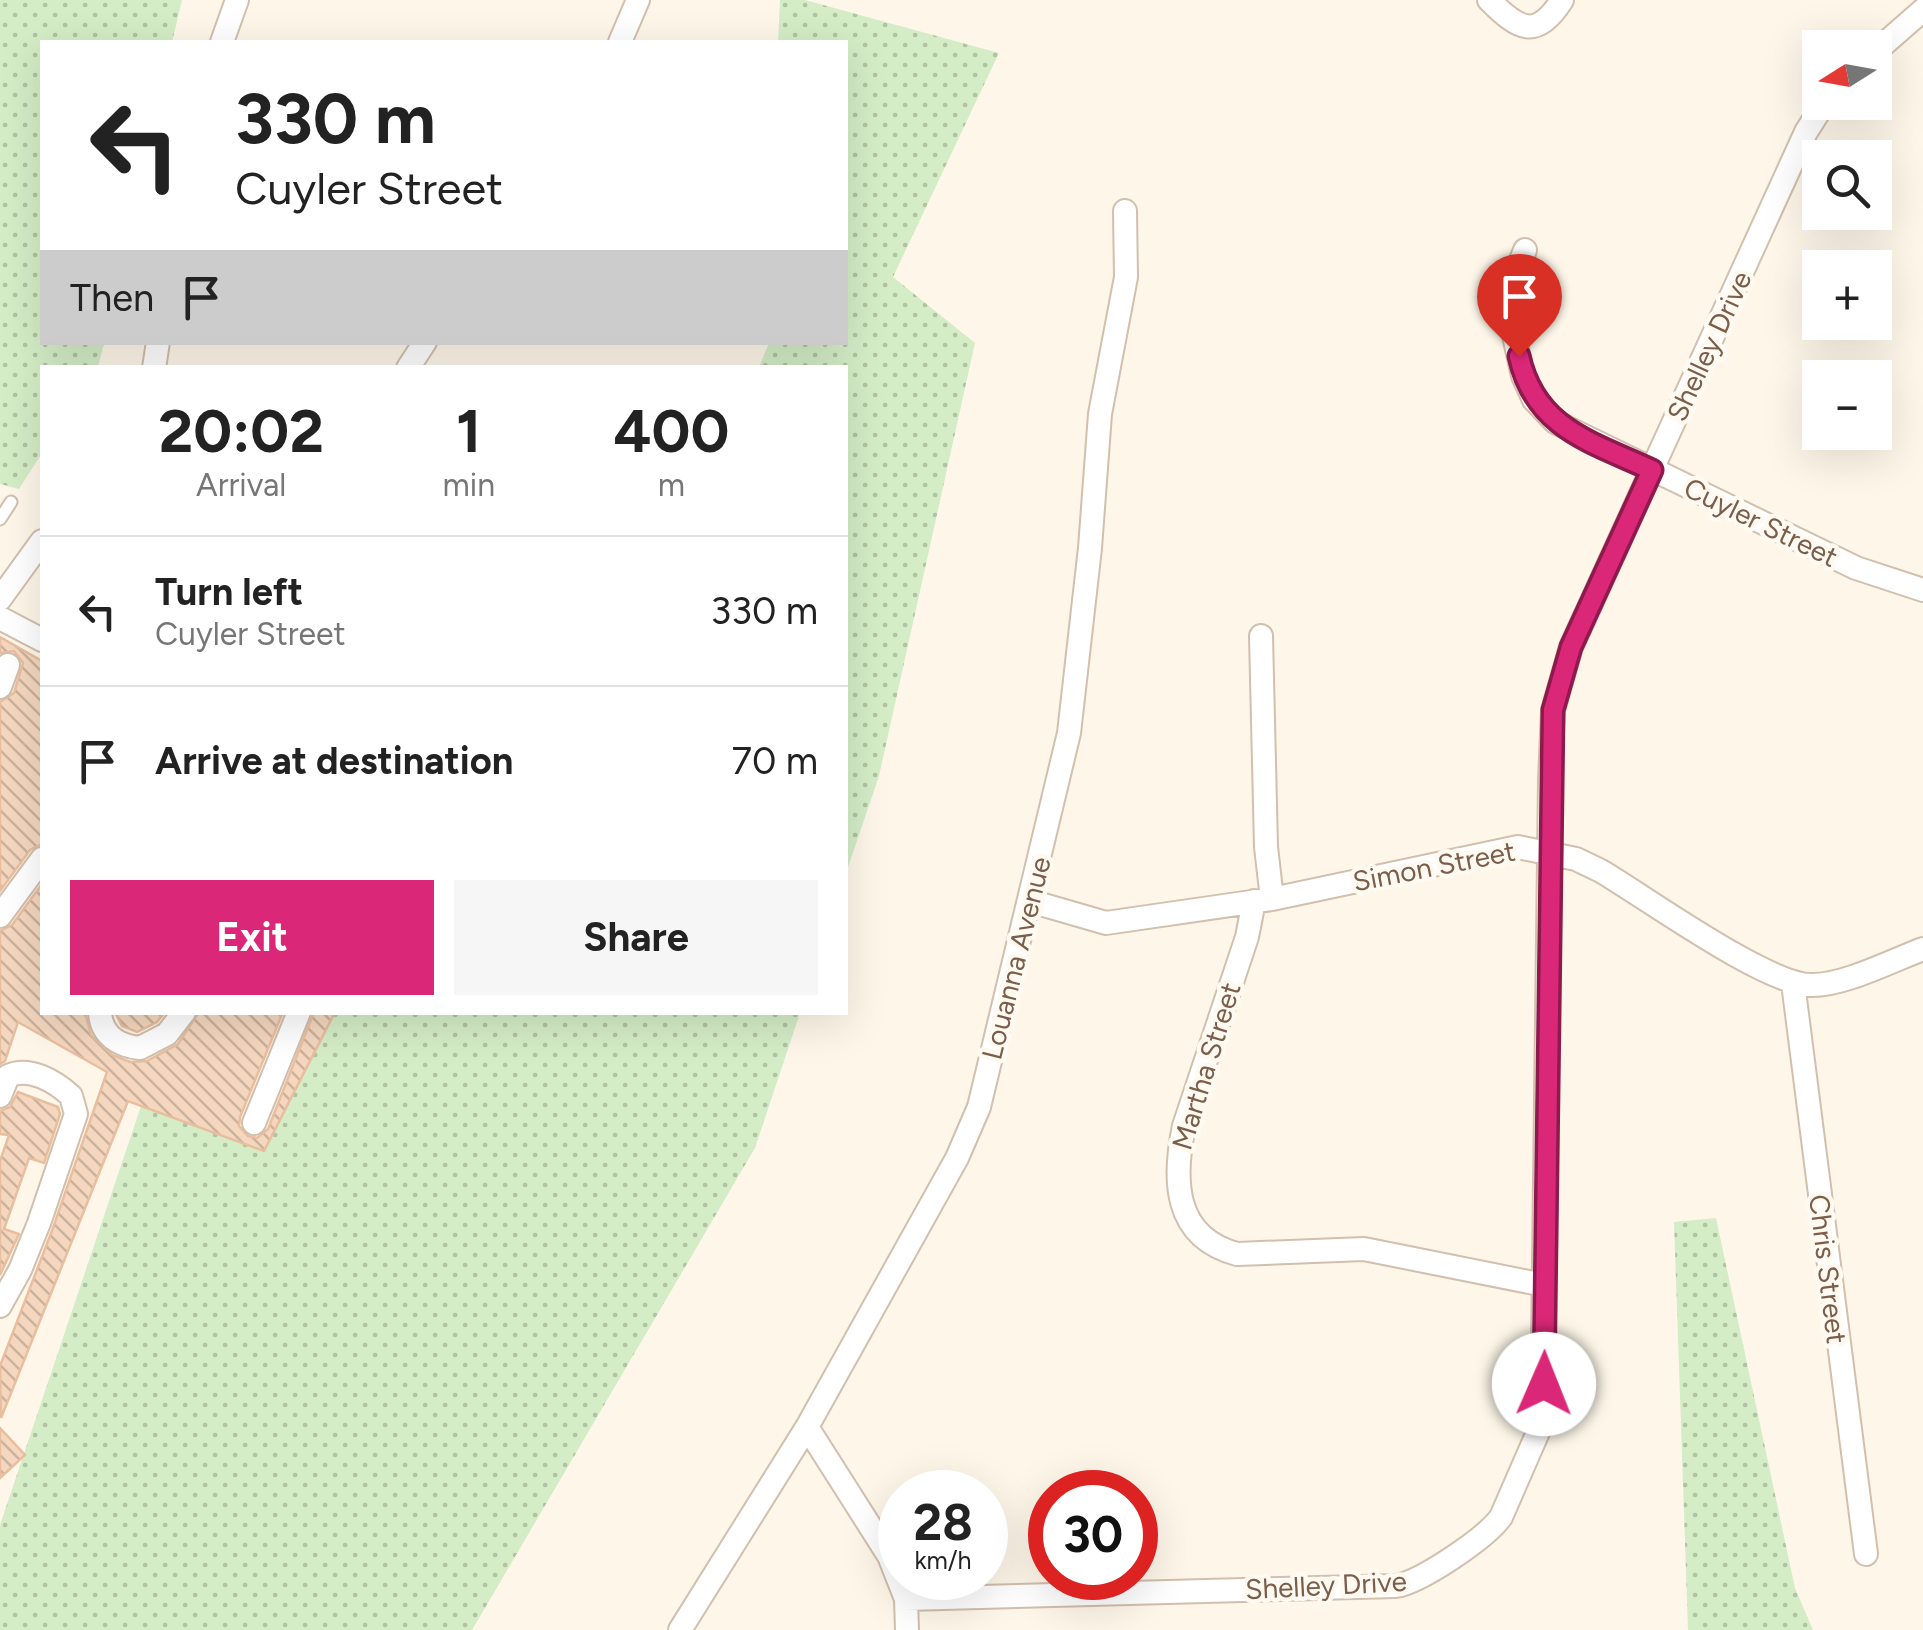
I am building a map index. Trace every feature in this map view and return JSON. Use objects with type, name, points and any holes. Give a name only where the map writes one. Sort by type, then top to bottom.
[{"type":"street","points":[[223,40],[237,0]]},
{"type":"street","points":[[621,40],[638,0]]},
{"type":"street","points":[[1489,0],[1512,23],[1525,27],[1548,20],[1562,0]]},
{"type":"street","points":[[1892,37],[1923,10]]},
{"type":"street","name":"Shelley Drive","points":[[1008,1596],[1371,1587],[1417,1581],[1496,1524],[1542,1423],[1551,744],[1558,683],[1593,597],[1814,120]]},
{"type":"street","name":"Louanna Avenue","points":[[680,1630],[807,1427],[968,1136],[980,1107],[1069,733],[1090,548],[1100,414],[1126,277],[1125,211]]},
{"type":"street","name":"Cuyler Street","points":[[1525,250],[1511,286],[1510,304],[1523,376],[1534,400],[1556,422],[1856,568],[1923,590]]},
{"type":"street","points":[[0,598],[40,544]]},
{"type":"street","points":[[0,618],[40,639]]},
{"type":"street","name":"Martha Street","points":[[1260,636],[1266,847],[1263,900],[1246,938],[1184,1126],[1178,1153],[1180,1204],[1194,1226],[1224,1250],[1237,1254],[1364,1249],[1544,1285]]},
{"type":"street","name":"Simon Street","points":[[1030,902],[1106,922],[1263,900],[1518,847],[1550,852],[1601,871],[1762,969],[1793,983]]},
{"type":"street","points":[[0,916],[40,862]]},
{"type":"street","points":[[1793,983],[1826,984],[1923,949]]},
{"type":"street","name":"Chris Street","points":[[1793,983],[1866,1554]]},
{"type":"street","points":[[100,1015],[102,1028],[108,1034],[120,1043],[140,1048],[167,1034],[182,1015]]},
{"type":"street","points":[[254,1123],[298,1015]]},
{"type":"street","points":[[0,1096],[8,1076],[14,1072],[34,1074],[71,1096],[76,1114],[39,1223],[0,1306]]},
{"type":"street","points":[[807,1427],[878,1540]]},
{"type":"street","points":[[906,1600],[907,1630]]},
{"type":"lane","points":[[0,519],[12,502]]},
{"type":"green space","points":[[0,0],[182,0],[172,40],[40,40],[40,345],[104,345],[98,365],[40,365],[40,456],[19,489],[0,484]]},
{"type":"green space","points":[[780,0],[805,0],[999,53],[893,277],[975,343],[879,776],[848,867],[848,365],[760,365],[768,345],[848,345],[848,40],[778,40]]},
{"type":"green space","points":[[334,1015],[799,1015],[755,1148],[472,1630],[0,1630],[0,1525],[141,1106],[264,1151]]},
{"type":"green space","points":[[1716,1218],[1795,1588],[1813,1630],[1688,1630],[1674,1222]]},
{"type":"building","points":[[0,637],[40,660],[40,845],[30,850],[0,891],[0,702],[14,693],[23,663],[14,651],[0,653]]},
{"type":"building","points":[[40,887],[40,1015],[86,1015],[91,1035],[112,1055],[130,1062],[147,1061],[178,1044],[197,1015],[282,1015],[240,1117],[239,1126],[248,1136],[257,1138],[268,1129],[313,1015],[333,1015],[264,1151],[128,1101],[1,1418],[0,1366],[107,1072],[18,1022],[5,1061],[0,1064],[0,931],[12,925]]},
{"type":"building","points":[[116,1015],[163,1015],[137,1032],[122,1026]]},
{"type":"building","points":[[18,1092],[58,1107],[60,1114],[44,1163],[29,1158],[4,1229],[19,1234],[0,1275],[0,1161],[9,1135],[0,1134],[0,1111],[10,1107]]},
{"type":"building","points":[[0,1428],[25,1455],[0,1478]]},
{"type":"route","points":[[1519,356],[1534,400],[1556,422],[1652,470],[1571,647],[1553,710],[1544,1384]]}]
